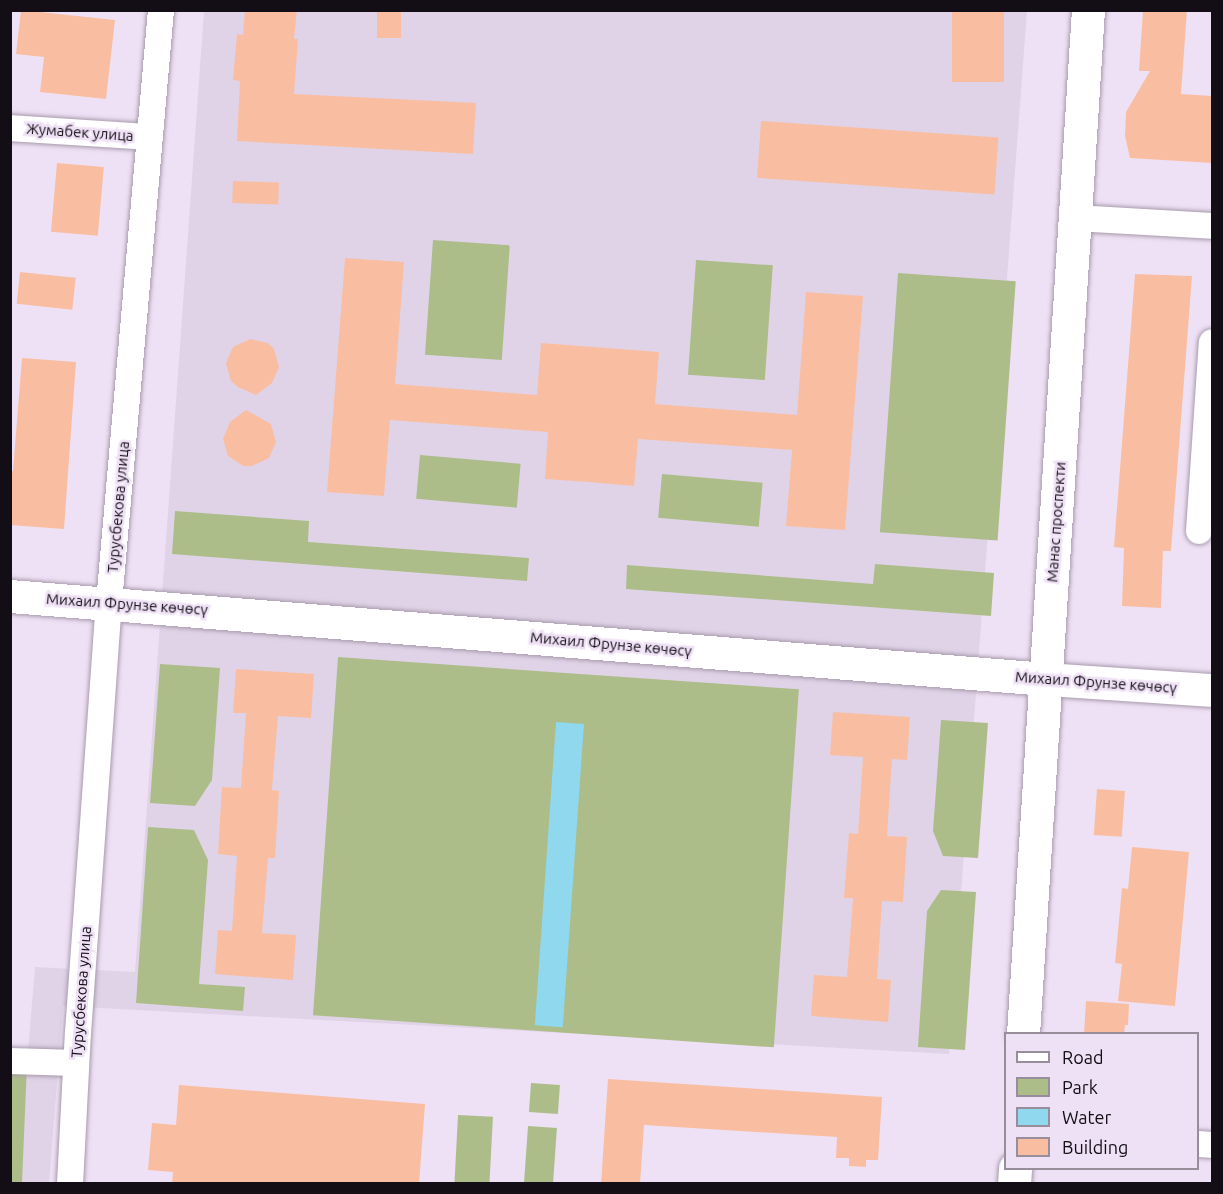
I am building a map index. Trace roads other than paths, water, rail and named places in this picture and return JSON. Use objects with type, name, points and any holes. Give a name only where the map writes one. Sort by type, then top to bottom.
[{"type":"main road","name":"Манас проспекти","points":[[1023,1032],[1088,10]]},
{"type":"main road","name":"Михаил Фрунзе көчөсү","points":[[10,596],[1046,679],[1212,690]]},
{"type":"street","name":"Турусбекова улица","points":[[70,1184],[76,1063],[109,603],[161,10]]},
{"type":"street","name":"Жумабек улица","points":[[10,128],[150,137]]},
{"type":"street","points":[[1075,218],[1212,226]]},
{"type":"street","points":[[1199,531],[1212,342]]},
{"type":"street","points":[[10,1061],[76,1063]]},
{"type":"water","points":[[556,722],[584,724],[563,1027],[535,1025]]}]
